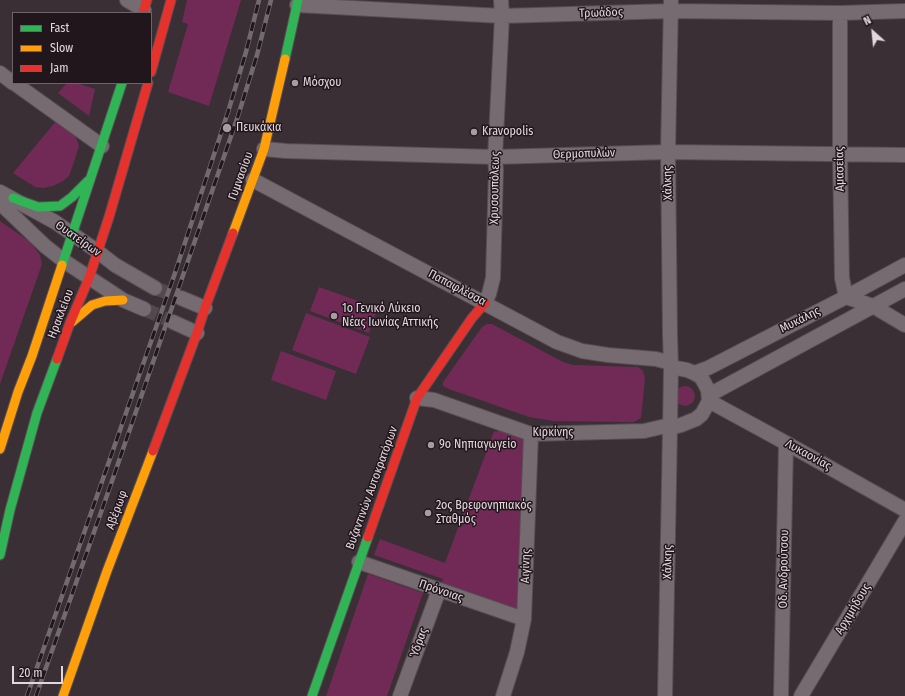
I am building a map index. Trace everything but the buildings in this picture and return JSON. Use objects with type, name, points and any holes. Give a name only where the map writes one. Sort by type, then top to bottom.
[{"type":"street","points":[[127,0],[145,8]]},
{"type":"street","points":[[152,68],[170,0]]},
{"type":"street","name":"Χρυσουπόλεως","points":[[484,303],[489,294],[493,278],[496,170],[495,157],[502,16],[501,0]]},
{"type":"street","name":"Τρωάδος","points":[[297,2],[502,16],[671,5],[840,13],[905,11]]},
{"type":"street","name":"Γυμνασίου","points":[[197,333],[264,149],[297,2]]},
{"type":"street","name":"Χάλκης","points":[[665,696],[671,365],[668,152],[671,5]]},
{"type":"street","name":"Αμασείας","points":[[840,13],[842,278],[846,297]]},
{"type":"street","points":[[0,73],[12,82]]},
{"type":"street","points":[[14,84],[102,146]]},
{"type":"street","name":"Ηρακλείου","points":[[0,450],[18,392],[32,356],[64,261],[122,84]]},
{"type":"street","name":"Ηρακλείου","points":[[0,555],[10,510],[37,413],[89,278],[109,217],[148,84]]},
{"type":"street","name":"Θερμοπυλών","points":[[264,149],[495,157],[668,152],[905,155]]},
{"type":"street","points":[[6,200],[38,207],[50,208],[60,206],[91,179]]},
{"type":"street","name":"Παπαφλέσσα","points":[[253,180],[557,342],[582,351],[608,355],[650,358],[694,373]]},
{"type":"street","name":"Θυατείρων","points":[[0,192],[45,246],[64,261],[123,300],[144,309]]},
{"type":"street","name":"Θυατείρων","points":[[6,200],[55,222],[115,265],[155,288]]},
{"type":"street","name":"Μυκάλης","points":[[694,373],[708,368],[905,265]]},
{"type":"street","name":"Μυκάλης","points":[[709,398],[905,289]]},
{"type":"street","points":[[846,297],[872,306],[905,325]]},
{"type":"street","points":[[181,298],[206,308]]},
{"type":"street","points":[[70,324],[92,305],[105,301],[123,300]]},
{"type":"street","name":"Βυζαντινών Αυτοκρατόρων","points":[[312,696],[417,398],[484,303]]},
{"type":"street","points":[[173,322],[197,333]]},
{"type":"street","name":"Αβέρωφ","points":[[63,696],[107,571],[197,333]]},
{"type":"street","points":[[694,373],[700,377],[705,384],[709,398]]},
{"type":"street","name":"Κιρκίνης","points":[[417,398],[434,400],[531,434],[644,431],[670,427],[696,419],[702,414],[709,398]]},
{"type":"street","name":"Λυκαονίας","points":[[709,398],[905,510]]},
{"type":"street","name":"Αιγίνης","points":[[503,696],[517,652],[524,619],[531,434]]},
{"type":"street","name":"Οδ. Ανδρούτσου","points":[[781,696],[786,443]]},
{"type":"street","name":"Αρχιμήδους","points":[[801,696],[905,521]]},
{"type":"street","name":"Πρόνοιας","points":[[359,562],[524,619]]},
{"type":"street","name":"Ύδρας","points":[[400,696],[439,590]]},
{"type":"shaded area","points":[[187,0],[241,0],[209,106],[168,92],[188,24],[182,22]]},
{"type":"shaded area","points":[[66,84],[80,84],[95,89],[89,116],[58,93]]},
{"type":"shaded area","points":[[57,120],[74,134],[77,140],[79,146],[73,165],[69,176],[63,181],[53,186],[43,188],[35,187],[13,173]]},
{"type":"shaded area","points":[[0,221],[30,242],[40,255],[42,264],[0,384]]},
{"type":"shaded area","points":[[319,287],[378,308],[369,333],[310,311]]},
{"type":"shaded area","points":[[306,313],[370,337],[356,374],[292,350]]},
{"type":"shaded area","points":[[487,324],[492,324],[563,362],[573,365],[638,367],[643,371],[645,378],[641,418],[634,422],[553,421],[529,417],[443,386],[443,382],[482,327]]},
{"type":"shaded area","points":[[281,351],[336,371],[326,400],[271,380]]},
{"type":"shaded area","points":[[685,386],[692,389],[695,396],[692,403],[685,406],[678,403],[675,396],[678,389]]},
{"type":"shaded area","points":[[501,423],[531,434],[524,619],[439,590],[443,579],[374,555],[380,539],[445,563],[494,431],[497,432]]},
{"type":"shaded area","points":[[368,574],[423,593],[387,696],[326,696]]},
{"type":"tunnel","points":[[155,288],[181,298]]},
{"type":"tunnel","points":[[144,309],[173,322]]},
{"type":"railway","points":[[27,696],[175,273],[228,112],[246,52],[259,0]]},
{"type":"railway","points":[[36,696],[238,116],[257,55],[271,0]]},
{"type":"traffic: fast","points":[[285,59],[298,0]]},
{"type":"traffic: fast","points":[[62,265],[122,84]]},
{"type":"traffic: fast","points":[[13,198],[38,207],[60,206],[72,197],[88,181]]},
{"type":"traffic: fast","points":[[0,555],[10,510],[37,413],[57,359]]},
{"type":"traffic: fast","points":[[312,696],[368,537]]},
{"type":"traffic: slow","points":[[233,233],[264,149],[285,59]]},
{"type":"traffic: slow","points":[[0,449],[62,265]]},
{"type":"traffic: slow","points":[[72,322],[92,305],[105,301],[123,300]]},
{"type":"traffic: slow","points":[[63,696],[107,571],[153,451]]},
{"type":"traffic: jam","points":[[143,12],[147,0]]},
{"type":"traffic: jam","points":[[152,68],[171,0]]},
{"type":"traffic: jam","points":[[57,359],[89,278],[109,217],[148,84]]},
{"type":"traffic: jam","points":[[153,451],[233,233]]},
{"type":"traffic: jam","points":[[368,537],[417,398],[472,318],[485,303]]},
{"type":"place","name":"Μόσχου","points":[[295,83]]},
{"type":"place","name":"Πευκάκια","points":[[227,128]]},
{"type":"place","name":"Kravopolis","points":[[474,132]]},
{"type":"place","name":"1ο Γενικό Λύκειο Νέας Ιωνίας Αττικής","points":[[334,316]]},
{"type":"place","name":"9ο Νηπιαγωγείο","points":[[431,445]]},
{"type":"place","name":"2ος Βρεφονηπιακός Σταθμός","points":[[428,513]]}]
